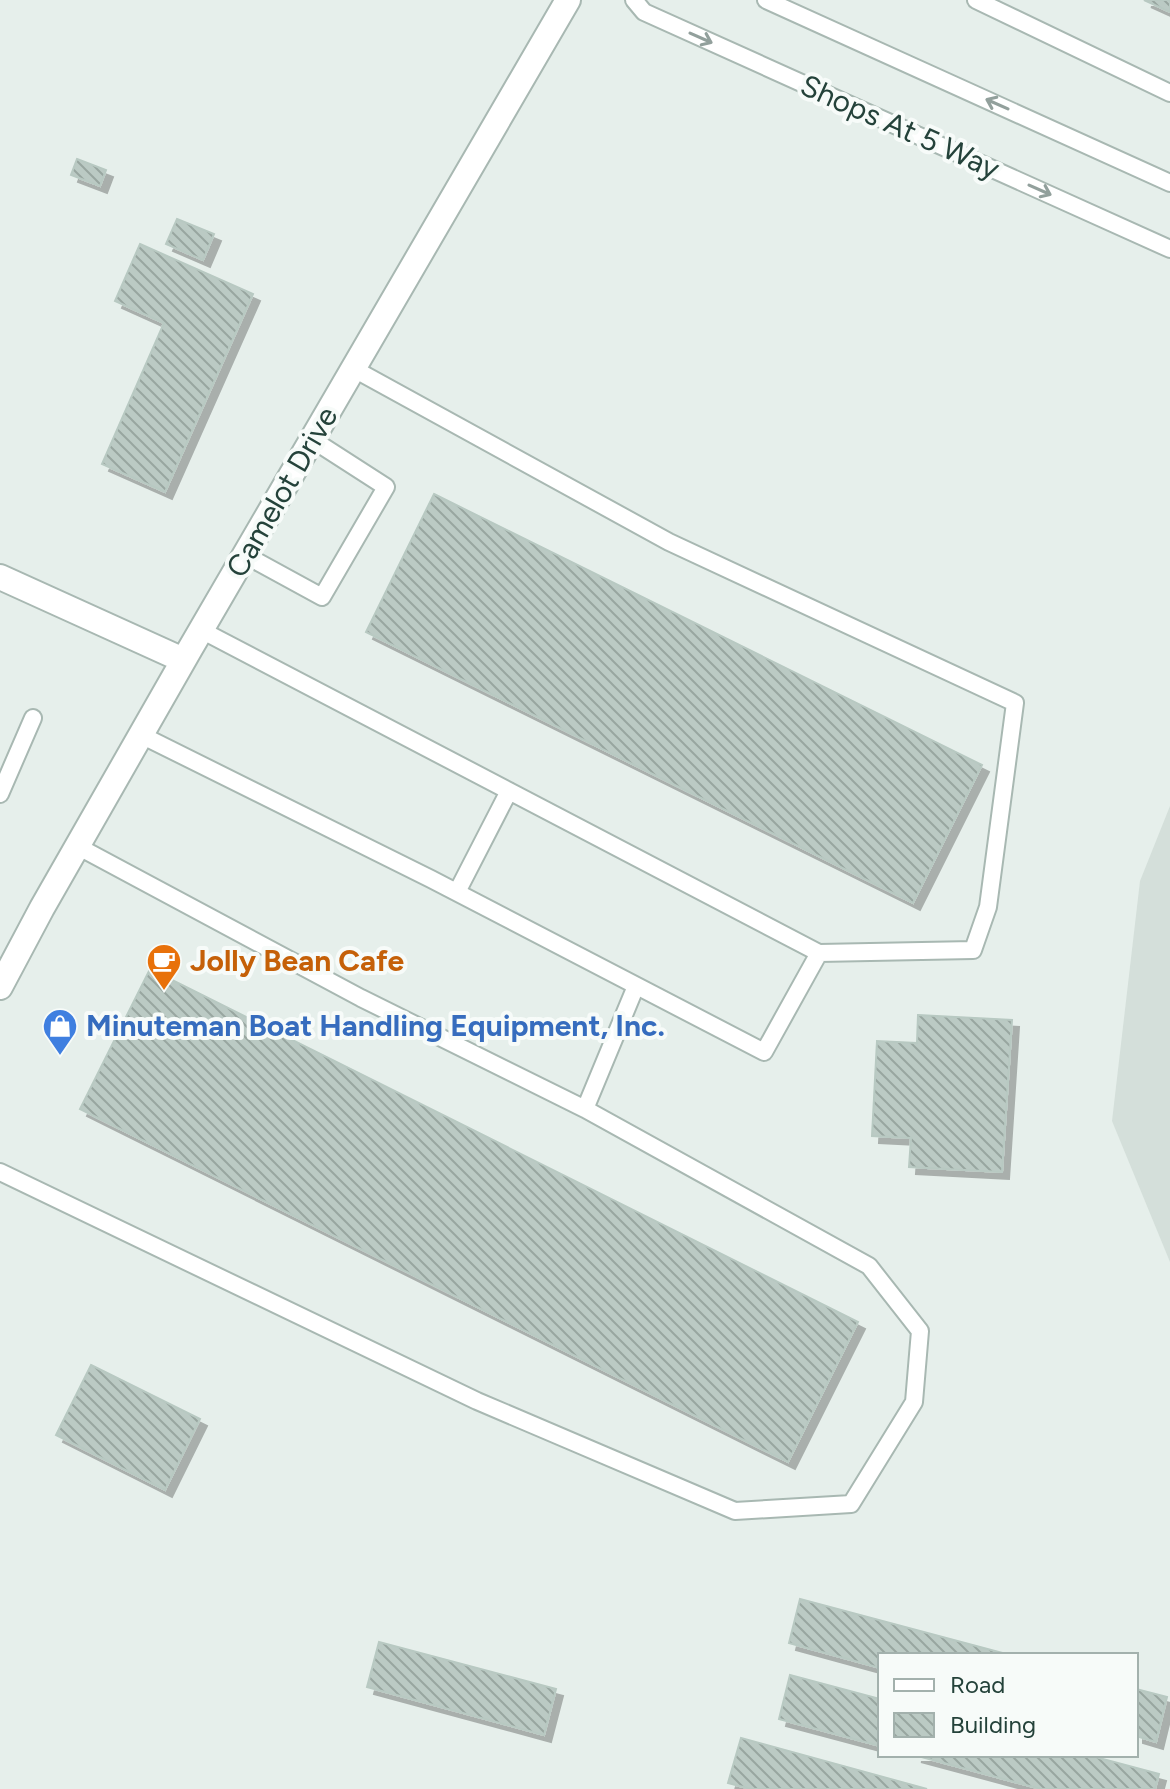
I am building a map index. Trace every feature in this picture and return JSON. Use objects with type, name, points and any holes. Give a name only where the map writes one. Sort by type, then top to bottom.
[{"type":"street","name":"Camelot Drive","points":[[2,979],[183,660],[568,0]]},
{"type":"street","points":[[0,577],[183,660]]},
{"type":"lane","name":"Shops At 5 Way","points":[[634,0],[644,12],[1170,249]]},
{"type":"lane","name":"Shops At 5 Way","points":[[766,0],[1170,183]]},
{"type":"lane","points":[[976,0],[1170,93]]},
{"type":"lane","points":[[201,630],[819,953],[973,950],[988,907],[1015,703],[669,542],[354,369]]},
{"type":"lane","points":[[245,555],[322,597],[386,487],[313,440]]},
{"type":"lane","points":[[0,794],[33,718]]},
{"type":"lane","points":[[141,735],[457,892],[764,1052],[819,953]]},
{"type":"lane","points":[[457,892],[509,791]]},
{"type":"lane","points":[[0,1172],[477,1401],[735,1511],[851,1504],[914,1402],[920,1331],[869,1266],[585,1109],[361,998],[77,846]]},
{"type":"lane","points":[[585,1109],[636,986]]},
{"type":"shaded area","points":[[1170,806],[1170,1262],[1112,1121],[1140,881]]},
{"type":"building","points":[[1144,0],[1170,0],[1170,12]]},
{"type":"building","points":[[77,159],[106,170],[100,186],[71,175]]},
{"type":"building","points":[[177,219],[214,234],[203,260],[166,244]]},
{"type":"building","points":[[140,244],[253,294],[165,492],[102,464],[164,323],[115,301]]},
{"type":"building","points":[[434,494],[982,765],[913,903],[366,632]]},
{"type":"building","points":[[150,969],[858,1322],[788,1462],[80,1109]]},
{"type":"building","points":[[918,1015],[1012,1020],[1002,1172],[909,1167],[911,1138],[872,1136],[877,1041],[917,1043]]},
{"type":"building","points":[[91,1365],[200,1419],[165,1490],[56,1435]]},
{"type":"building","points":[[800,1599],[1002,1653],[878,1653],[878,1667],[789,1643]]},
{"type":"building","points":[[379,1642],[556,1689],[544,1735],[367,1687]]},
{"type":"building","points":[[790,1675],[878,1698],[878,1745],[779,1719]]},
{"type":"building","points":[[1138,1690],[1167,1697],[1156,1742],[1138,1737]]},
{"type":"building","points":[[741,1738],[927,1789],[751,1789],[728,1783]]},
{"type":"building","points":[[921,1757],[1095,1757],[1159,1774],[1155,1789],[1041,1789]]},
{"type":"place","name":"Jolly Bean Cafe","points":[[164,992]]},
{"type":"place","name":"Minuteman Boat Handling Equipment, Inc.","points":[[60,1057]]}]
